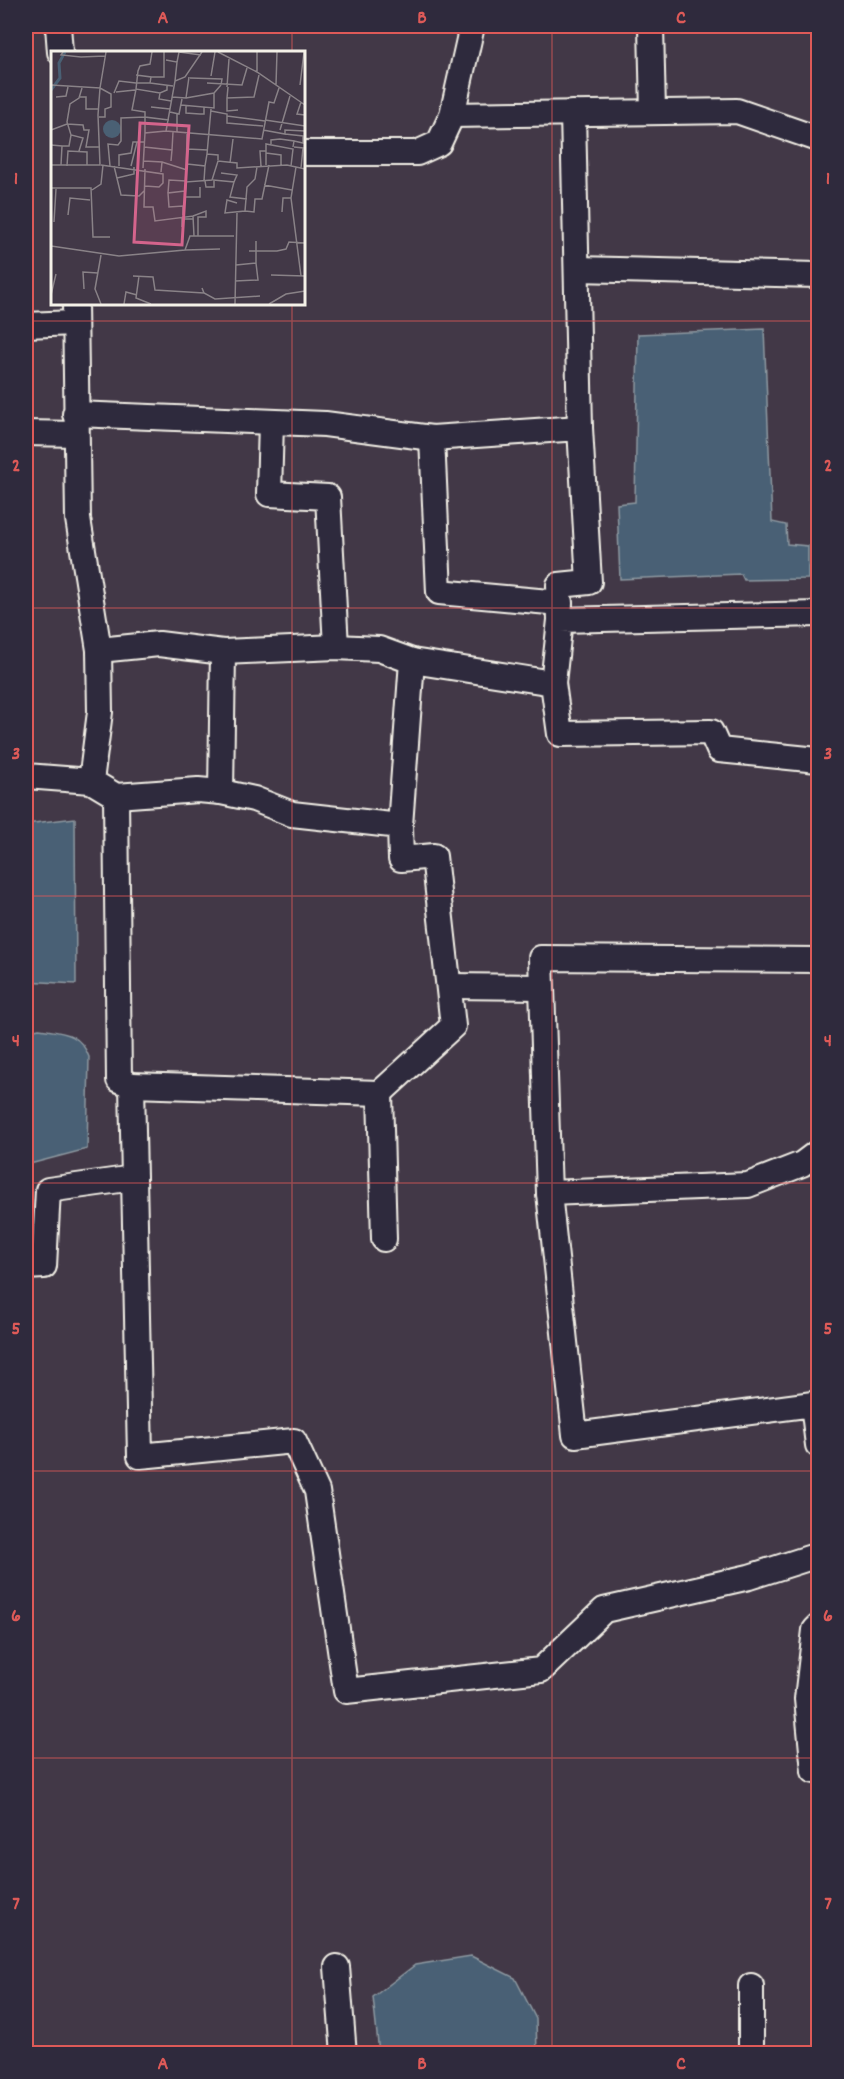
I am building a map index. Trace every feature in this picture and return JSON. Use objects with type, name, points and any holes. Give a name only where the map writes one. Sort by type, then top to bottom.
[{"type":"street","points":[[58,26],[60,51]]},
{"type":"street","points":[[304,153],[417,153],[439,143],[452,115],[472,26]]},
{"type":"street","points":[[651,26],[653,112]]},
{"type":"street","points":[[452,115],[737,111],[819,139]]},
{"type":"street","points":[[573,113],[580,428],[589,582],[559,585],[560,611],[552,682],[560,734],[711,732],[719,750],[819,760]]},
{"type":"street","points":[[576,269],[819,275]]},
{"type":"street","points":[[26,325],[75,313],[78,519],[99,650],[100,712],[92,781]]},
{"type":"street","points":[[26,433],[76,424],[271,422],[325,424],[432,438],[580,428]]},
{"type":"street","points":[[271,422],[269,495],[328,497],[336,647]]},
{"type":"street","points":[[432,438],[440,592],[560,611],[819,614]]},
{"type":"street","points":[[99,650],[159,644],[223,652],[336,647],[379,649],[412,662],[552,682]]},
{"type":"street","points":[[221,792],[223,652]]},
{"type":"street","points":[[116,796],[119,1080],[132,1085],[380,1093],[453,1026],[434,856],[401,859],[400,826],[412,662]]},
{"type":"street","points":[[26,776],[92,781],[116,796],[198,790],[221,792],[254,799],[292,814],[400,826]]},
{"type":"street","points":[[819,960],[541,958],[549,1193],[575,1435],[813,1404],[819,1445]]},
{"type":"street","points":[[449,986],[542,987]]},
{"type":"street","points":[[132,1085],[140,1456],[294,1442],[316,1491],[346,1691],[541,1670],[604,1610],[749,1577],[819,1555]]},
{"type":"street","points":[[380,1093],[384,1239]]},
{"type":"street","points":[[549,1193],[747,1185],[802,1164],[819,1152]]},
{"type":"street","points":[[26,1267],[44,1266],[48,1190],[134,1178]]},
{"type":"street","points":[[814,1771],[807,1700],[815,1630],[819,1627]]},
{"type":"street","points":[[337,1967],[345,2054]]},
{"type":"street","points":[[751,1986],[752,2054]]},
{"type":"water","points":[[764,329],[772,522],[786,525],[787,544],[808,546],[808,579],[744,580],[741,574],[620,579],[617,504],[635,502],[638,334]]},
{"type":"water","points":[[75,818],[76,984],[26,981],[26,824]]},
{"type":"water","points":[[39,1029],[76,1038],[89,1057],[87,1149],[26,1165],[26,1032]]},
{"type":"water","points":[[471,1956],[515,1978],[536,2019],[537,2053],[379,2053],[373,1997],[415,1965]]}]
